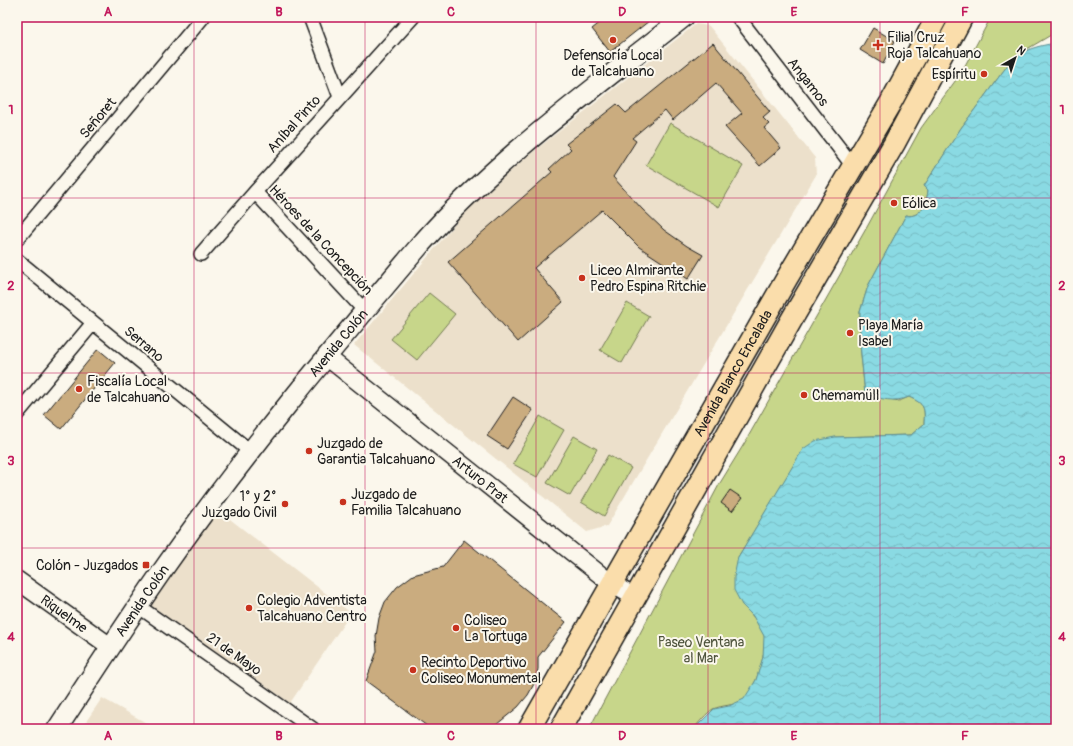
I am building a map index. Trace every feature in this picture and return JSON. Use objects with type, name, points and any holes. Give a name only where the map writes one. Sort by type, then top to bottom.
[{"type":"main road","name":"Avenida Colón","points":[[57,729],[138,606],[184,541],[251,452],[365,311],[443,219],[494,169],[684,17]]},
{"type":"main road","name":"Avenida Blanco Encalada","points":[[529,729],[937,17]]},
{"type":"main road","name":"Avenida Blanco Encalada","points":[[561,729],[770,358],[912,111],[962,17]]},
{"type":"street","name":"Señoret","points":[[17,239],[203,17]]},
{"type":"street","points":[[310,17],[340,97]]},
{"type":"street","name":"Aníbal Pinto","points":[[201,254],[254,192],[413,17]]},
{"type":"street","name":"Angamos","points":[[738,17],[853,166]]},
{"type":"street","name":"Héroes de la Concepción","points":[[254,192],[365,311]]},
{"type":"street","name":"Serrano","points":[[17,260],[251,452]]},
{"type":"street","points":[[17,414],[93,323]]},
{"type":"street","name":"Arturo Prat","points":[[328,357],[612,584],[636,598]]},
{"type":"street","name":"Riquelme","points":[[17,580],[111,647]]},
{"type":"street","name":"21 de Mayo","points":[[138,606],[313,729]]},
{"type":"shaded area","name":"Liceo Almirante Pedro Espina Ritchie","points":[[696,24],[709,26],[815,158],[816,175],[607,526],[587,532],[354,345],[466,211],[524,159]]},
{"type":"shaded area","name":"Colegio Adventista Talcahuano Centro","points":[[217,509],[351,613],[290,703],[147,603]]},
{"type":"shaded area","points":[[102,698],[157,729],[81,729]]},
{"type":"green space","name":"Paseo Ventana al Mar","points":[[991,17],[1056,17],[1056,32],[1017,55],[1010,62],[961,128],[924,186],[928,190],[927,199],[924,206],[915,215],[906,215],[868,286],[860,312],[860,344],[865,394],[899,401],[909,397],[921,404],[923,407],[924,424],[911,435],[836,437],[803,450],[738,557],[742,605],[757,622],[764,635],[765,641],[760,670],[752,688],[743,700],[713,709],[694,729],[589,729],[720,483],[744,444],[867,227],[921,128],[961,73]]},
{"type":"green space","points":[[670,123],[743,166],[719,207],[646,165]]},
{"type":"green space","points":[[429,293],[455,314],[417,360],[391,339]]},
{"type":"green space","points":[[627,303],[649,316],[622,363],[600,350]]},
{"type":"green space","points":[[540,416],[564,430],[537,477],[513,464]]},
{"type":"green space","points":[[574,436],[597,449],[570,496],[547,483]]},
{"type":"green space","points":[[608,455],[631,468],[604,516],[581,502]]},
{"type":"water","points":[[1056,43],[1056,729],[694,729],[714,709],[729,706],[744,699],[756,680],[763,657],[764,636],[753,616],[742,605],[734,590],[734,577],[738,557],[803,449],[815,441],[835,437],[911,435],[924,424],[923,407],[921,404],[909,397],[898,400],[887,400],[865,394],[860,344],[860,312],[868,286],[906,215],[911,216],[916,214],[925,204],[928,190],[924,186],[961,128],[1010,62],[1026,51],[1043,45]]},
{"type":"building","name":"Defensoría Local de Talcahuano","points":[[607,17],[654,17],[610,52],[592,29]]},
{"type":"building","name":"Filial Cruz Roja Talcahuano","points":[[873,28],[895,41],[883,64],[860,50]]},
{"type":"building","points":[[713,43],[770,112],[763,118],[769,124],[764,128],[781,148],[760,166],[725,127],[742,113],[716,83],[673,120],[665,110],[632,138],[636,141],[613,177],[642,209],[664,230],[703,255],[688,279],[639,247],[602,210],[534,268],[563,302],[518,342],[448,262],[552,172],[549,169],[571,149],[566,144],[617,104],[626,113]]},
{"type":"building","name":"Fiscalía Local de Talcahuano","points":[[98,349],[115,363],[61,429],[44,415]]},
{"type":"building","points":[[513,397],[533,410],[507,449],[487,436]]},
{"type":"building","points":[[730,490],[742,498],[732,511],[721,503]]},
{"type":"building","points":[[464,540],[566,622],[538,657],[538,669],[535,682],[528,695],[518,707],[491,729],[431,729],[366,681],[377,651],[376,636],[379,618],[385,602],[397,587],[413,575],[443,567]]},
{"type":"place","name":"Defensoría Local de Talcahuano","points":[[613,40]]},
{"type":"place","name":"Filial Cruz Roja Talcahuano","points":[[878,45]]},
{"type":"place","name":"Espíritu","points":[[984,74]]},
{"type":"place","name":"Eólica","points":[[894,203]]},
{"type":"place","name":"Liceo Almirante Pedro Espina Ritchie","points":[[582,278]]},
{"type":"place","name":"Playa María Isabel","points":[[850,333]]},
{"type":"place","name":"Fiscalía Local de Talcahuano","points":[[79,389]]},
{"type":"place","name":"Chemamüll","points":[[804,395]]},
{"type":"place","name":"Juzgado de Garantia Talcahuano","points":[[309,451]]},
{"type":"place","name":"Juzgado de Familia Talcahuano","points":[[343,502]]},
{"type":"place","name":"1° y 2° Juzgado Civil","points":[[285,504]]},
{"type":"place","name":"Colón - Juzgados","points":[[146,565]]},
{"type":"place","name":"Colegio Adventista Talcahuano Centro","points":[[249,608]]},
{"type":"place","name":"Coliseo La Tortuga","points":[[456,628]]},
{"type":"place","name":"Recinto Deportivo Coliseo Monumental","points":[[413,670]]}]
